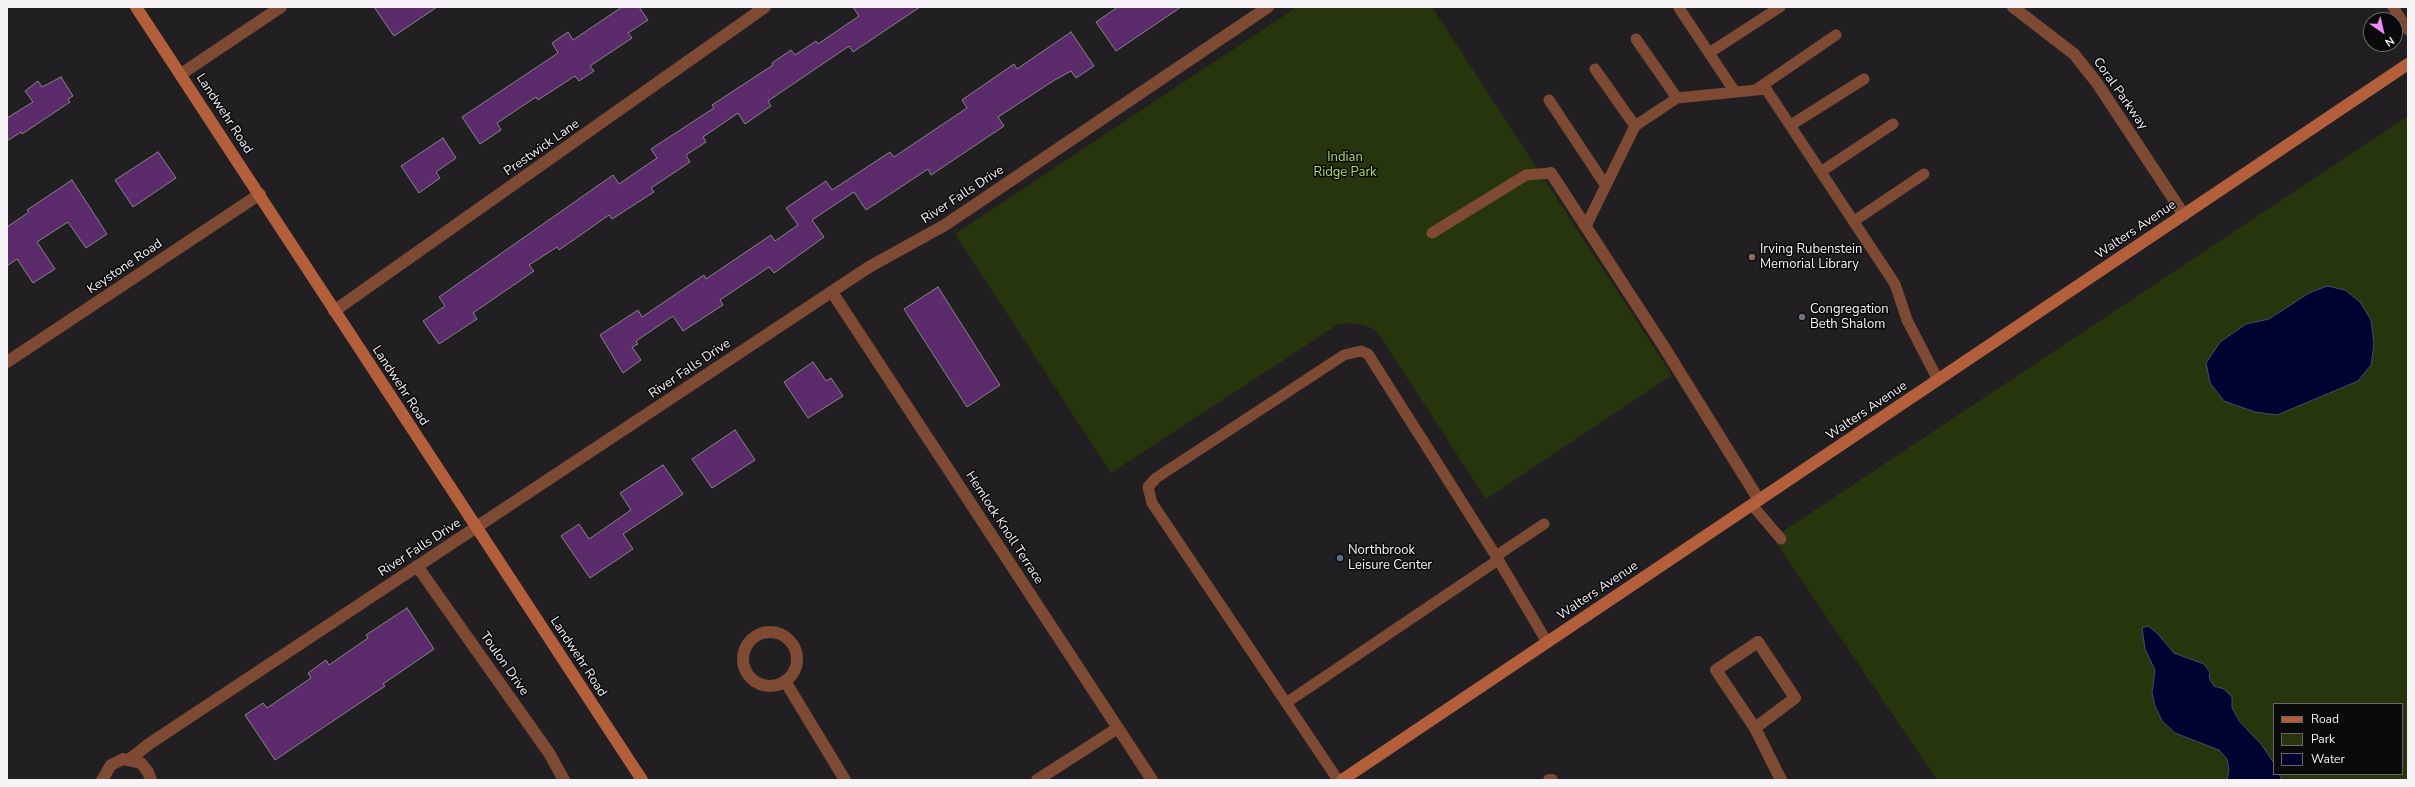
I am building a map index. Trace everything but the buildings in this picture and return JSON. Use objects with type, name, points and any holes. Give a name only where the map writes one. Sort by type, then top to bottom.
[{"type":"main road","name":"Landwehr Road","points":[[136,7],[260,194],[334,311],[642,780]]},
{"type":"main road","name":"Walters Avenue","points":[[1342,780],[2408,64]]},
{"type":"street","points":[[181,74],[280,7]]},
{"type":"street","name":"Prestwick Lane","points":[[334,311],[765,7]]},
{"type":"street","name":"River Falls Drive","points":[[102,780],[110,765],[123,759],[130,759],[149,744],[869,267],[945,225],[1268,7]]},
{"type":"street","name":"Coral Parkway","points":[[2013,7],[2074,54],[2097,83],[2184,215]]},
{"type":"street","points":[[1551,173],[1664,347],[1755,503]]},
{"type":"street","name":"Keystone Road","points":[[7,362],[260,194]]},
{"type":"street","name":"Hemlock Knoll Terrace","points":[[832,292],[1152,780]]},
{"type":"street","name":"Toulon Drive","points":[[417,566],[549,753],[564,780]]},
{"type":"street","points":[[763,633],[780,634],[790,642],[796,650],[797,663],[793,674],[785,681],[778,685],[768,686],[758,683],[750,676],[745,668],[744,658],[746,649],[752,640],[763,633]]},
{"type":"street","points":[[1755,728],[1795,698],[1758,642],[1716,670],[1755,728],[1781,780]]},
{"type":"street","points":[[785,681],[845,780]]},
{"type":"street","points":[[1037,780],[1118,728]]},
{"type":"street","points":[[130,759],[145,767],[151,780]]},
{"type":"lane","points":[[1709,53],[1780,7]]},
{"type":"lane","points":[[2393,7],[2408,30]]},
{"type":"lane","points":[[1679,8],[1734,92]]},
{"type":"lane","points":[[1757,90],[1836,35]]},
{"type":"lane","points":[[1636,39],[1677,98]]},
{"type":"lane","points":[[1595,69],[1635,126]]},
{"type":"lane","points":[[1791,125],[1864,78]]},
{"type":"lane","points":[[1586,226],[1635,126],[1677,98],[1766,89],[1822,171],[1895,284],[1907,320],[1938,380]]},
{"type":"lane","points":[[1549,100],[1606,186]]},
{"type":"lane","points":[[1822,171],[1893,124]]},
{"type":"lane","points":[[1432,234],[1526,175],[1551,173]]},
{"type":"lane","points":[[1854,221],[1924,174]]},
{"type":"lane","points":[[1338,780],[1152,503],[1148,487],[1156,478],[1344,355],[1361,351],[1368,354],[1497,558],[1547,642]]},
{"type":"lane","points":[[1755,503],[1781,539]]},
{"type":"lane","points":[[1286,703],[1544,524]]},
{"type":"green space","name":"Indian Ridge Park","points":[[1297,7],[1432,7],[1672,375],[1486,499],[1380,336],[1374,329],[1363,325],[1350,323],[1337,325],[1111,473],[955,234]]},
{"type":"green space","points":[[2408,116],[2408,780],[1937,780],[1773,538]]},
{"type":"water","points":[[2327,286],[2345,290],[2360,302],[2371,320],[2374,344],[2371,365],[2358,381],[2277,415],[2255,412],[2224,401],[2210,383],[2206,363],[2220,342],[2246,324],[2269,319],[2309,293]]},
{"type":"water","points":[[2148,626],[2156,632],[2174,653],[2204,664],[2210,672],[2209,678],[2214,686],[2224,689],[2232,697],[2232,708],[2240,722],[2261,744],[2273,762],[2273,775],[2280,775],[2282,780],[2227,780],[2229,770],[2227,759],[2219,750],[2175,733],[2162,721],[2155,706],[2152,693],[2155,670],[2145,649],[2142,628]]},
{"type":"place","name":"Irving Rubenstein Memorial Library","points":[[1752,257]]},
{"type":"place","name":"Congregation Beth Shalom","points":[[1802,317]]},
{"type":"place","name":"Northbrook Leisure Center","points":[[1340,558]]}]
